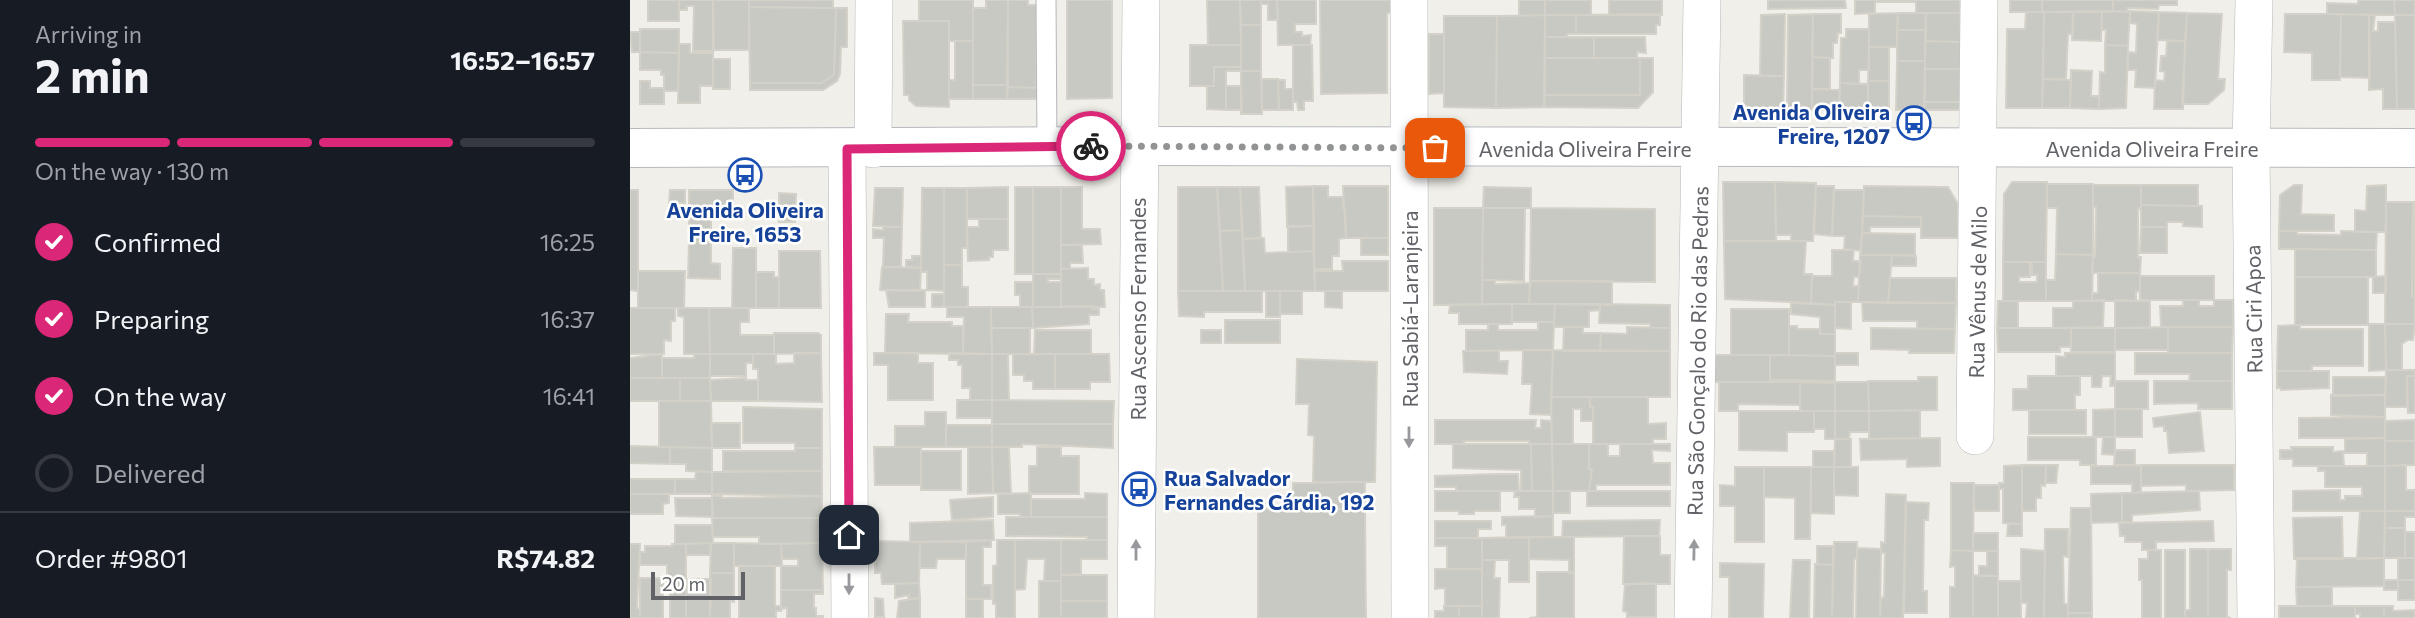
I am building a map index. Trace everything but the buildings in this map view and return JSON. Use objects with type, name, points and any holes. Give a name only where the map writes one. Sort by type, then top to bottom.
[{"type":"street","points":[[850,618],[860,149],[874,0]]},
{"type":"street","name":"Rua Ascenso Fernandes","points":[[1136,618],[1141,0]]},
{"type":"street","name":"Rua Sabiá-Laranjeira","points":[[1409,0],[1409,618]]},
{"type":"street","name":"Rua São Gonçalo do Rio das Pedras","points":[[1693,618],[1702,0]]},
{"type":"street","name":"Rua Vênus de Milo","points":[[1975,436],[1979,0]]},
{"type":"street","name":"Rua Ciri Apoa","points":[[2253,0],[2251,149],[2256,618]]},
{"type":"street","name":"Avenida Oliveira Freire","points":[[630,148],[2415,148]]},
{"type":"lane","points":[[1046,0],[1047,147]]},
{"type":"way so far","points":[[1091,146],[1435,148]]},
{"type":"place","name":"Avenida Oliveira Freire, 1207","points":[[1914,123]]},
{"type":"place","name":"Avenida Oliveira Freire, 1653","points":[[745,175]]},
{"type":"place","name":"Rua Salvador Fernandes Cárdia, 192","points":[[1139,489]]},
{"type":"route","points":[[849,535],[847,149],[1091,146]]}]
